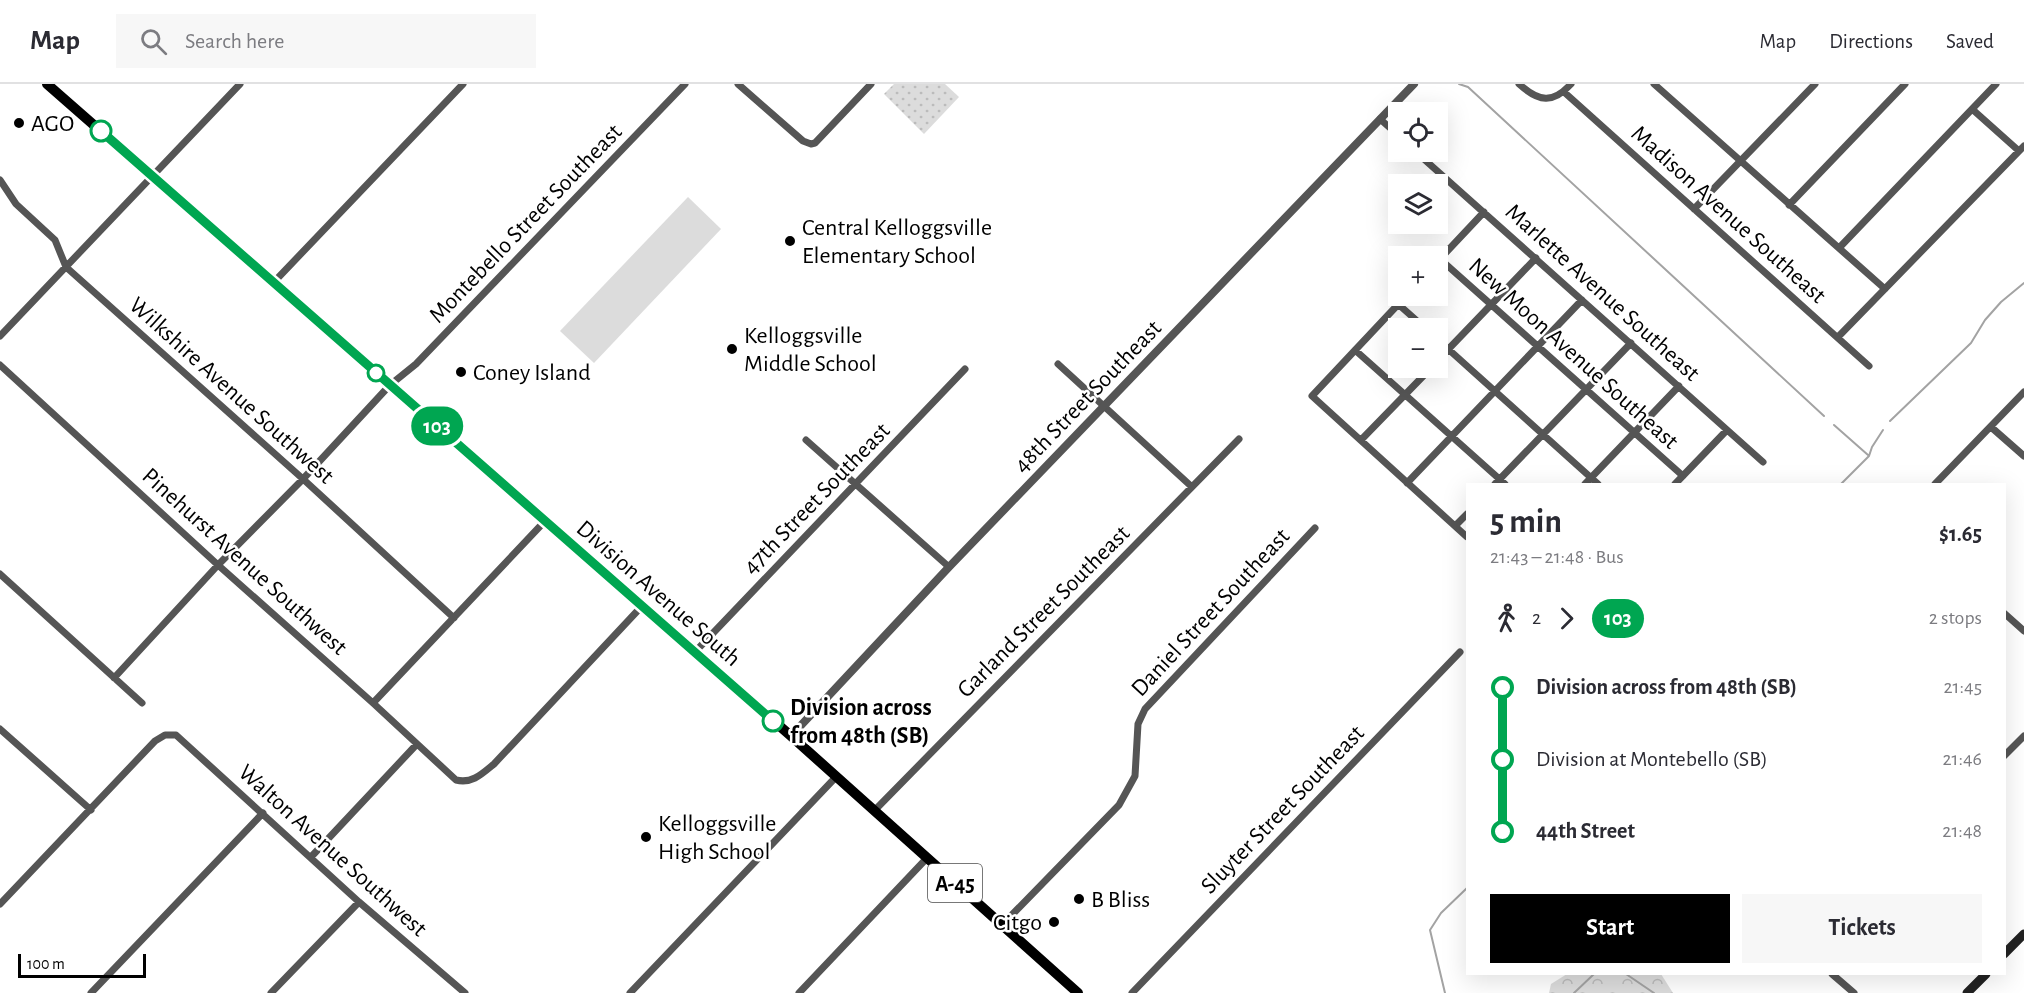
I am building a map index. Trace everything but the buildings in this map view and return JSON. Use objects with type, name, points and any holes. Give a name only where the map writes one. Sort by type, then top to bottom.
[{"type":"main road","name":"Division Avenue South","points":[[47,84],[790,736],[1078,993]]},
{"type":"main road","points":[[2006,952],[2024,934]]},
{"type":"main road","points":[[1967,993],[1985,975]]},
{"type":"street","points":[[0,336],[240,84]]},
{"type":"street","points":[[274,282],[463,84]]},
{"type":"street","name":"Montebello Street Southeast","points":[[114,678],[390,385],[416,364],[685,84]]},
{"type":"street","points":[[738,84],[803,141],[811,144],[815,143],[871,84]]},
{"type":"street","name":"48th Street Southeast","points":[[790,736],[949,567],[1414,84]]},
{"type":"street","points":[[1520,84],[1528,92],[1546,99],[1554,98],[1571,84]]},
{"type":"street","points":[[1654,84],[1885,289]]},
{"type":"street","points":[[1694,209],[1815,84]]},
{"type":"street","points":[[1789,205],[1905,84]]},
{"type":"street","points":[[1839,248],[1996,84]]},
{"type":"street","name":"Madison Avenue Southeast","points":[[1564,92],[1869,366]]},
{"type":"street","points":[[1838,337],[2021,148],[1972,109]]},
{"type":"street","points":[[1380,119],[1388,126]]},
{"type":"street","name":"Marlette Avenue Southeast","points":[[1427,162],[1763,462]]},
{"type":"street","name":"Wilkshire Avenue Southwest","points":[[0,180],[16,204],[55,240],[66,267],[454,618]]},
{"type":"street","points":[[1448,250],[1484,212]]},
{"type":"street","points":[[1536,258],[1448,349],[1597,483]]},
{"type":"street","name":"New Moon Avenue Southeast","points":[[1448,269],[1683,476]]},
{"type":"street","points":[[1407,483],[1582,300]]},
{"type":"street","points":[[1396,306],[1312,396],[1466,536]]},
{"type":"street","points":[[1400,306],[1414,318]]},
{"type":"street","points":[[1355,350],[1500,483],[1630,343]]},
{"type":"street","points":[[1058,364],[1192,487]]},
{"type":"street","name":"Pinehurst Avenue Southwest","points":[[0,365],[456,780],[465,782],[479,777],[494,764],[642,606]]},
{"type":"street","name":"47th Street Southeast","points":[[694,653],[965,369]]},
{"type":"street","points":[[1360,440],[1421,378]]},
{"type":"street","points":[[1586,483],[1679,386]]},
{"type":"street","points":[[1936,483],[2024,392]]},
{"type":"street","points":[[1991,427],[2024,456]]},
{"type":"street","points":[[1676,483],[1727,430]]},
{"type":"street","name":"Garland Street Southeast","points":[[874,811],[1239,439]]},
{"type":"street","points":[[806,440],[949,567]]},
{"type":"street","points":[[1455,526],[1466,515]]},
{"type":"street","points":[[373,703],[545,521]]},
{"type":"street","name":"Daniel Street Southeast","points":[[1002,926],[1119,805],[1135,776],[1138,724],[1145,709],[1315,528]]},
{"type":"street","points":[[0,574],[142,703]]},
{"type":"street","points":[[2006,615],[2024,631]]},
{"type":"street","name":"Sluyter Street Southeast","points":[[1132,993],[1460,652]]},
{"type":"street","points":[[0,729],[91,810],[0,904]]},
{"type":"street","name":"Walton Avenue Southwest","points":[[91,810],[155,741],[165,735],[176,735],[359,902],[465,993]]},
{"type":"street","points":[[2006,754],[2024,736]]},
{"type":"street","points":[[311,857],[417,744]]},
{"type":"street","points":[[630,993],[835,778]]},
{"type":"street","points":[[91,993],[263,813]]},
{"type":"street","points":[[799,993],[927,858]]},
{"type":"street","points":[[271,993],[359,902]]},
{"type":"street","points":[[1833,975],[1854,993]]},
{"type":"street","points":[[452,993],[458,987]]},
{"type":"green space","points":[[894,84],[945,84],[959,97],[924,134],[884,94]]},
{"type":"green space","points":[[688,197],[721,229],[594,363],[560,331]]},
{"type":"green space","points":[[1565,975],[1662,975],[1673,993],[1549,993],[1551,984]]},
{"type":"waterway","points":[[1459,84],[1468,87],[1824,416]]},
{"type":"waterway","points":[[1890,421],[1971,343],[1985,320],[2001,302],[2024,283]]},
{"type":"waterway","points":[[1834,425],[1868,455]]},
{"type":"waterway","points":[[1842,483],[1869,456],[1883,430]]},
{"type":"waterway","points":[[1445,993],[1430,930],[1441,913],[1466,889]]},
{"type":"waterway","points":[[1574,993],[1593,975]]},
{"type":"waterway","points":[[1627,975],[1654,993]]},
{"type":"bus line","name":"103","points":[[101,131],[773,721]]},
{"type":"place","name":"AGO","points":[[19,123]]},
{"type":"place","name":"Central Kelloggsville Elementary School","points":[[790,241]]},
{"type":"place","name":"Kelloggsville Middle School","points":[[732,349]]},
{"type":"place","name":"Coney Island","points":[[461,372]]},
{"type":"place","name":"Division across from 48th (SB)","points":[[773,721]]},
{"type":"place","name":"Kelloggsville High School","points":[[646,837]]},
{"type":"place","name":"B Bliss","points":[[1079,899]]},
{"type":"place","name":"Citgo","points":[[1054,922]]}]
